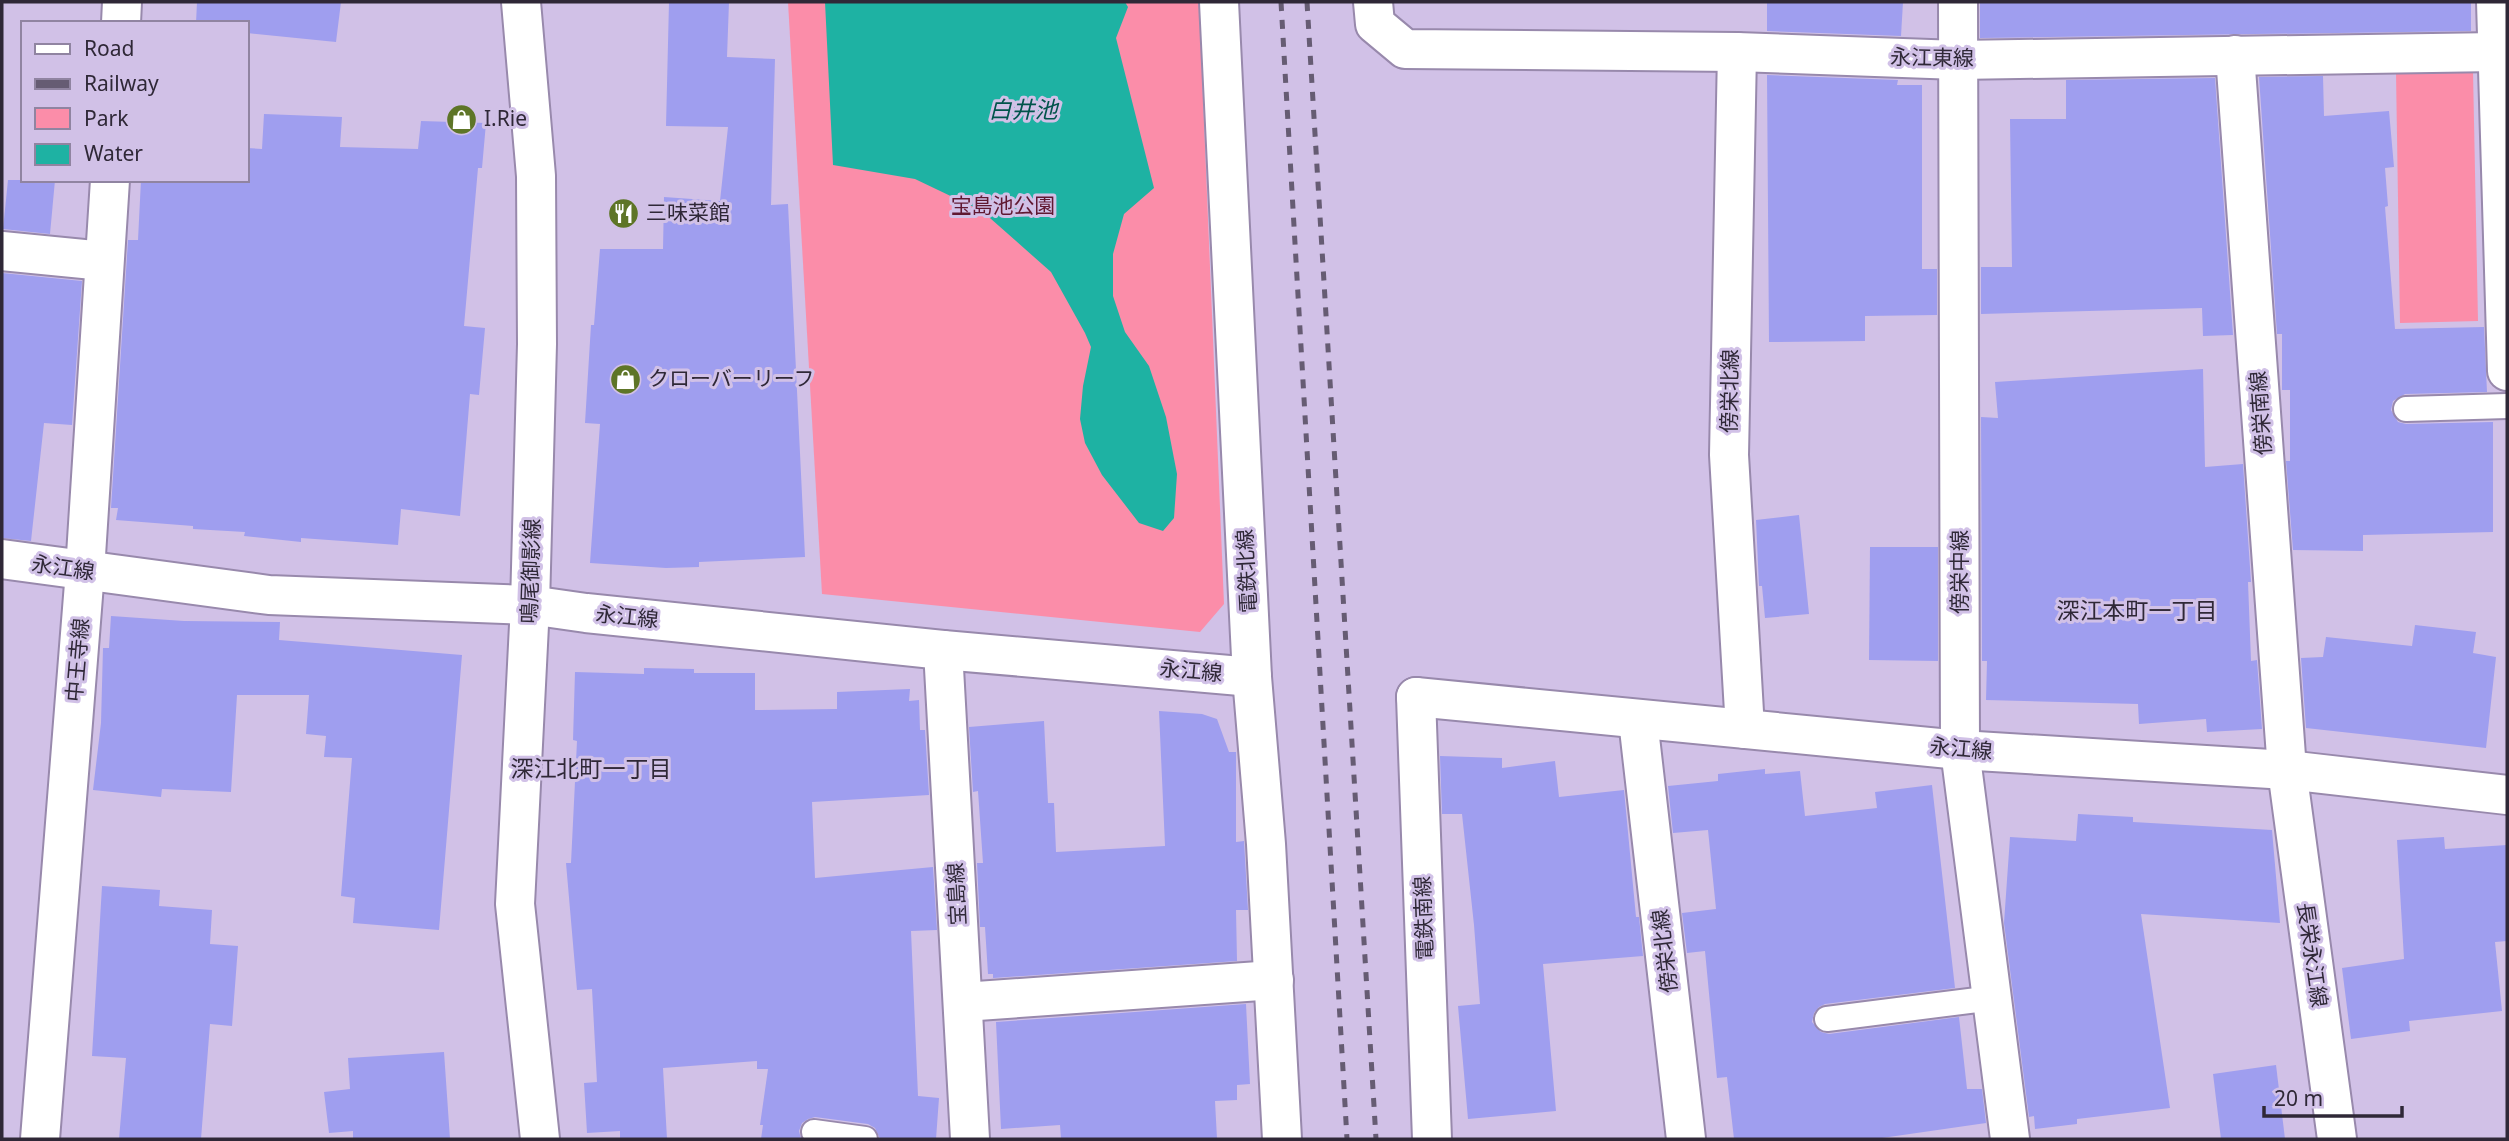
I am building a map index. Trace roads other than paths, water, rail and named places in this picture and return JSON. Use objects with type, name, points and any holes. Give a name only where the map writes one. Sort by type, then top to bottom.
[{"type":"street","points":[[121,21],[122,2]]},
{"type":"street","name":"鳴尾御影線","points":[[521,2],[536,176],[537,344],[530,605],[515,904],[540,1139]]},
{"type":"street","name":"電鉄北線","points":[[1219,2],[1252,677],[1274,980],[1282,1139]]},
{"type":"street","name":"傍栄中線","points":[[1958,2],[1960,750],[2010,1139]]},
{"type":"street","points":[[2497,2],[2507,371]]},
{"type":"street","name":"永江東線","points":[[1374,13],[1405,49],[1737,52],[1958,60],[2497,52]]},
{"type":"street","name":"傍栄北線","points":[[1737,52],[1729,456],[1745,729]]},
{"type":"street","name":"傍栄南線","points":[[2235,55],[2287,770]]},
{"type":"street","name":"中王寺線","points":[[40,1139],[85,571],[110,182]]},
{"type":"street","points":[[2,251],[104,261]]},
{"type":"street","name":"永江線","points":[[2,559],[269,595],[530,605],[943,650],[1252,677]]},
{"type":"street","name":"宝島線","points":[[943,650],[970,1139]]},
{"type":"street","name":"永江線","points":[[1416,697],[1960,750],[2287,770],[2507,795]]},
{"type":"street","name":"電鉄南線","points":[[1416,697],[1433,1139]]},
{"type":"street","name":"傍栄北線","points":[[1638,720],[1686,1139]]},
{"type":"street","name":"長栄永江線","points":[[2287,770],[2337,1139]]},
{"type":"street","points":[[963,1002],[1274,980]]},
{"type":"lane","points":[[2406,409],[2507,406]]},
{"type":"lane","points":[[1827,1019],[1993,998]]},
{"type":"lane","points":[[814,1132],[865,1139]]},
{"type":"water","name":"白井池","points":[[825,2],[1125,2],[1128,7],[1116,38],[1154,188],[1124,214],[1113,254],[1113,296],[1125,332],[1149,366],[1166,417],[1177,474],[1174,518],[1163,531],[1139,523],[1102,475],[1085,443],[1080,419],[1091,347],[1051,272],[982,211],[915,179],[833,165]]},
{"type":"railway","points":[[1281,2],[1347,1139]]},
{"type":"railway","points":[[1307,2],[1376,1139]]},
{"type":"place","name":"I.Rie","points":[[461,119]]},
{"type":"place","name":"三味菜館","points":[[623,213]]},
{"type":"place","name":"クローバーリーフ","points":[[625,379]]},
{"type":"district","name":"深江本町一丁目","points":[[2137,611]]},
{"type":"district","name":"深江北町一丁目","points":[[591,769]]},
{"type":"park label","name":"宝島池公園","points":[[1003,206]]}]
